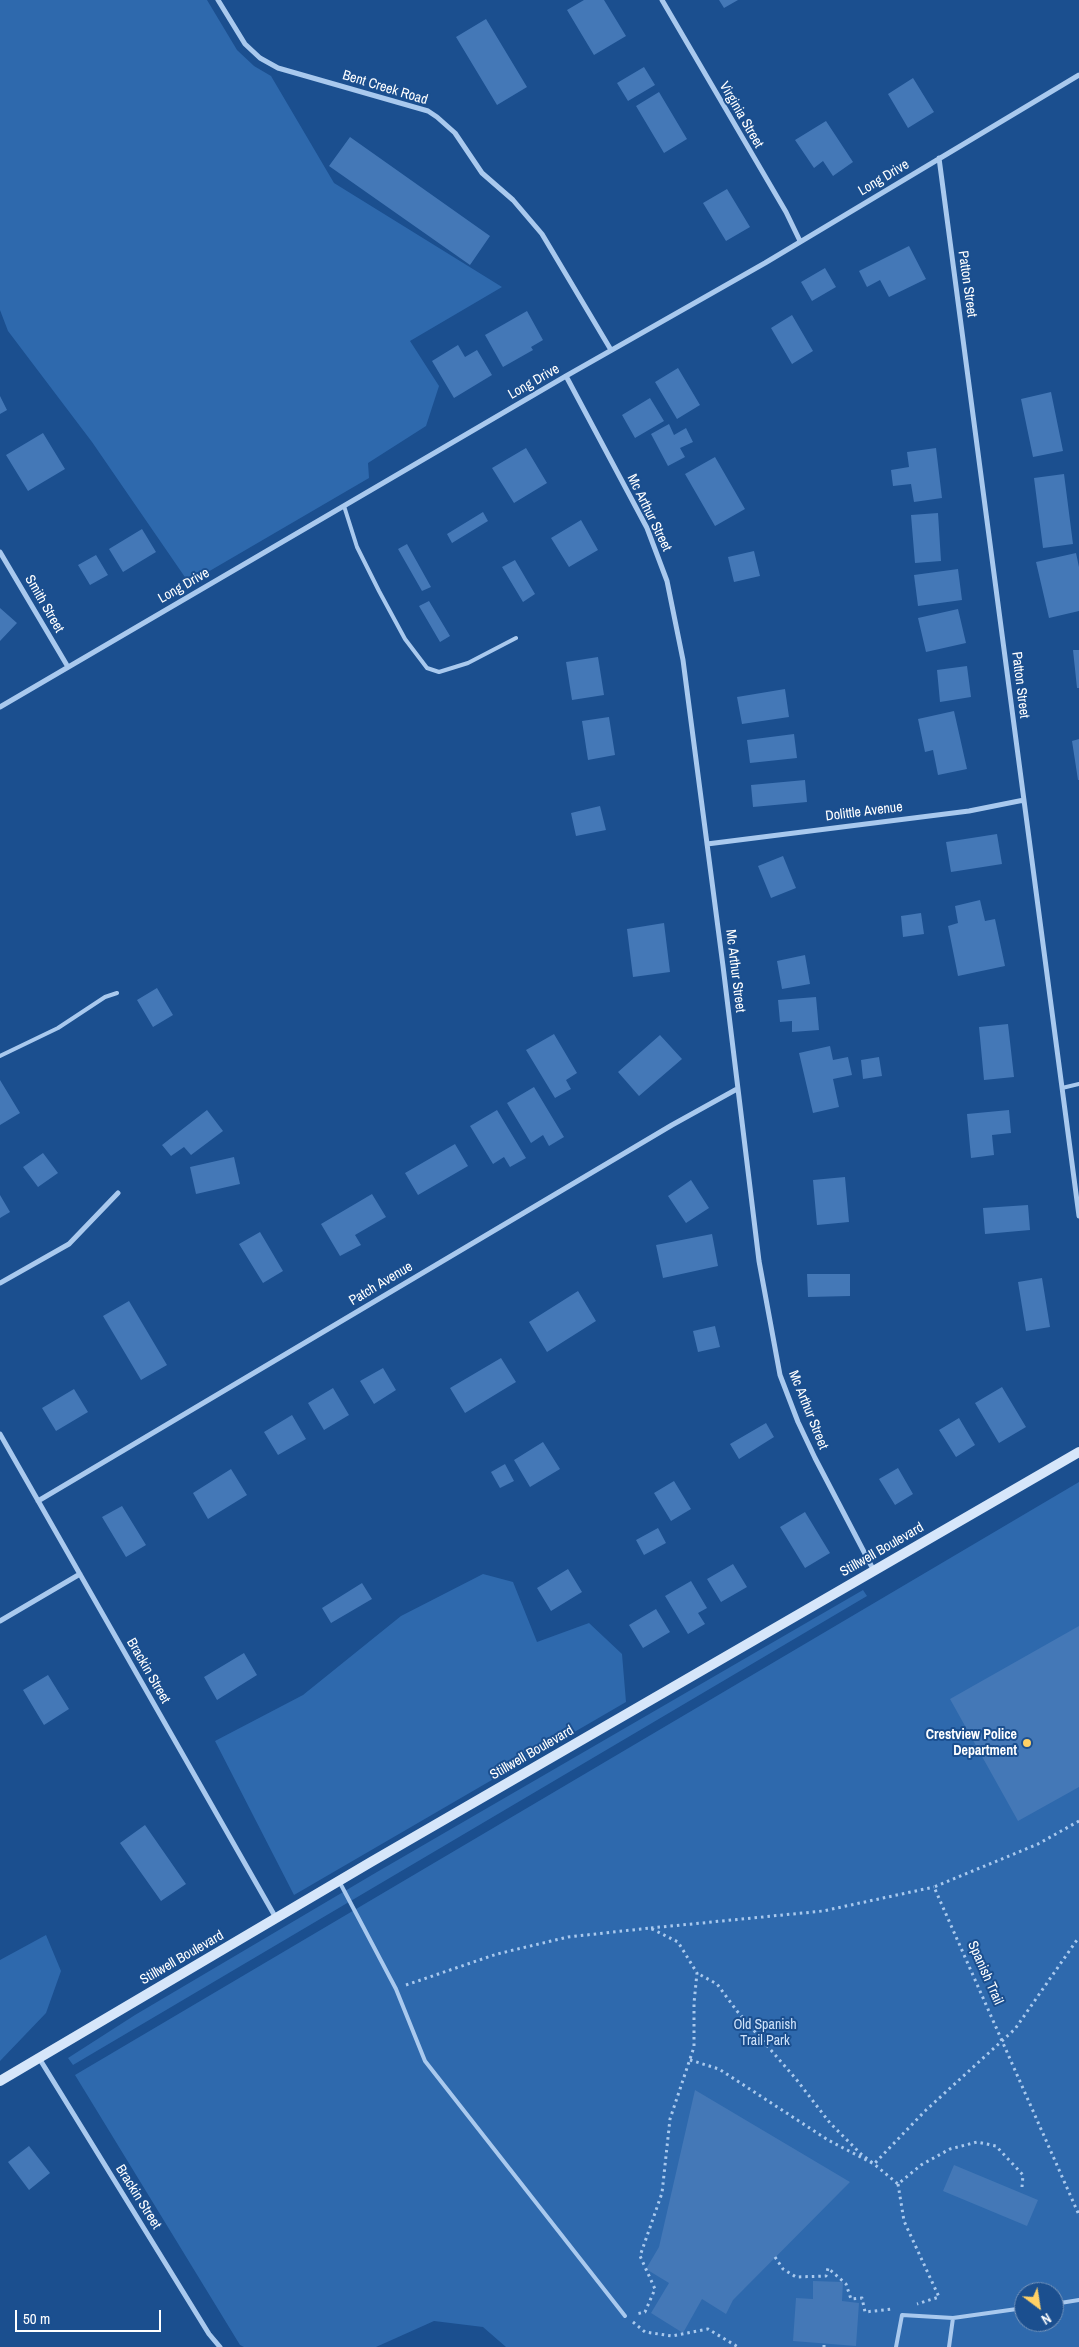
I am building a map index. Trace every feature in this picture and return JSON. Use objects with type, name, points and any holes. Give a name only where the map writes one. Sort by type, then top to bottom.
[{"type":"street","name":"Bent Creek Road","points":[[218,0],[245,44],[260,58],[278,68],[428,111],[437,117],[455,133],[482,173],[513,200],[542,234],[612,350]]},
{"type":"street","name":"Virginia Street","points":[[662,0],[786,212],[800,241]]},
{"type":"street","name":"Long Drive","points":[[0,707],[800,241],[1079,75]]},
{"type":"street","name":"Patton Street","points":[[939,158],[1079,1216]]},
{"type":"street","name":"Mc Arthur Street","points":[[566,376],[647,528],[667,580],[682,660],[759,1262],[780,1375],[808,1444],[874,1571]]},
{"type":"street","name":"Smith Street","points":[[0,552],[68,667]]},
{"type":"street","name":"Dolittle Avenue","points":[[706,844],[969,811],[1024,800]]},
{"type":"street","name":"Patch Avenue","points":[[38,1501],[672,1125],[737,1089]]},
{"type":"street","points":[[0,1283],[69,1244],[118,1193]]},
{"type":"street","name":"Brackin Street","points":[[0,1434],[277,1919]]},
{"type":"street","name":"Stillwell Boulevard","points":[[0,2081],[339,1881],[1079,1452]]},
{"type":"street","points":[[0,1621],[80,1574]]},
{"type":"street","name":"Brackin Street","points":[[38,2058],[209,2334],[220,2347]]},
{"type":"lane","points":[[344,506],[357,547],[379,591],[405,639],[427,668],[439,672],[468,663],[516,638]]},
{"type":"lane","points":[[0,1056],[58,1028],[105,996],[118,993]]},
{"type":"lane","points":[[1062,1088],[1079,1084]]},
{"type":"lane","points":[[339,1881],[396,1989],[425,2061],[625,2316]]},
{"type":"lane","points":[[1064,2302],[1079,2300]]},
{"type":"lane","points":[[896,2347],[902,2315],[953,2318],[1014,2309]]},
{"type":"lane","points":[[949,2347],[953,2318]]},
{"type":"path","points":[[396,1989],[497,1954],[532,1944],[568,1937],[823,1911],[934,1887],[1038,1844],[1079,1821]]},
{"type":"path","name":"Spanish Trail","points":[[934,1887],[1079,2214]]},
{"type":"path","points":[[650,1928],[678,1942],[698,1973],[717,1984],[737,2012],[796,2079],[830,2123],[861,2154],[898,2184],[904,2221],[939,2297],[914,2305]]},
{"type":"path","points":[[874,2164],[925,2111],[1015,2029],[1079,1937]]},
{"type":"path","points":[[625,2316],[646,2312],[654,2289],[640,2256],[662,2193],[670,2119],[694,2047],[694,2003],[698,1973]]},
{"type":"path","points":[[690,2060],[719,2069],[828,2140],[874,2164]]},
{"type":"path","points":[[898,2184],[921,2165],[950,2150],[976,2142],[996,2146],[1023,2175],[1022,2186]]},
{"type":"path","points":[[775,2257],[782,2269],[796,2277],[826,2276],[828,2268],[846,2284],[851,2299],[862,2298],[865,2312],[900,2309]]},
{"type":"path","points":[[625,2316],[645,2332],[672,2336],[708,2329],[738,2347]]},
{"type":"green space","points":[[0,0],[207,0],[237,50],[254,66],[271,76],[334,183],[502,287],[410,341],[439,386],[426,426],[368,463],[369,478],[189,583],[92,442],[8,331],[0,310]]},
{"type":"green space","name":"Old Spanish Trail Park","points":[[1079,1482],[1079,2347],[506,2347],[483,2327],[434,2321],[376,2347],[244,2347],[240,2345],[75,2075]]},
{"type":"green space","points":[[483,1574],[513,1582],[537,1642],[589,1623],[622,1654],[626,1702],[294,1895],[215,1741],[303,1695],[401,1616]]},
{"type":"green space","points":[[863,1590],[867,1596],[73,2065],[68,2058],[135,2015],[377,1872]]},
{"type":"green space","points":[[46,1935],[61,1971],[46,2013],[0,2061],[0,1960]]},
{"type":"building","points":[[584,0],[604,0],[626,36],[594,55],[567,10]]},
{"type":"building","points":[[719,0],[738,0],[724,8]]},
{"type":"building","points":[[486,19],[527,87],[497,105],[456,37]]},
{"type":"building","points":[[644,67],[655,85],[628,101],[617,83]]},
{"type":"building","points":[[913,78],[934,112],[908,128],[888,94]]},
{"type":"building","points":[[659,92],[687,139],[664,153],[636,106]]},
{"type":"building","points":[[826,121],[853,162],[833,176],[823,161],[814,168],[795,140]]},
{"type":"building","points":[[350,137],[490,236],[470,265],[329,166]]},
{"type":"building","points":[[727,189],[750,227],[726,241],[703,203]]},
{"type":"building","points":[[909,246],[926,279],[889,297],[880,280],[867,287],[859,271]]},
{"type":"building","points":[[825,268],[836,287],[812,301],[801,282]]},
{"type":"building","points":[[527,311],[543,340],[531,347],[533,350],[503,367],[485,335]]},
{"type":"building","points":[[792,315],[813,351],[792,364],[771,328]]},
{"type":"building","points":[[458,345],[465,357],[477,350],[492,375],[454,398],[432,361]]},
{"type":"building","points":[[678,368],[700,405],[677,419],[655,382]]},
{"type":"building","points":[[1051,392],[1063,451],[1033,457],[1021,399]]},
{"type":"building","points":[[0,396],[7,410],[0,414]]},
{"type":"building","points":[[650,398],[664,421],[635,438],[622,415]]},
{"type":"building","points":[[669,424],[674,435],[686,428],[693,442],[680,448],[685,457],[668,466],[651,434]]},
{"type":"building","points":[[43,433],[65,469],[28,491],[6,455]]},
{"type":"building","points":[[526,448],[547,483],[514,503],[492,468]]},
{"type":"building","points":[[936,448],[942,498],[914,502],[911,484],[893,486],[891,470],[909,467],[907,452]]},
{"type":"building","points":[[715,457],[745,509],[715,526],[685,474]]},
{"type":"building","points":[[1064,474],[1073,544],[1043,548],[1034,478]]},
{"type":"building","points":[[483,512],[488,521],[452,543],[447,534]]},
{"type":"building","points":[[938,513],[941,561],[915,563],[911,515]]},
{"type":"building","points":[[581,520],[598,550],[569,567],[551,538]]},
{"type":"building","points":[[142,529],[156,552],[123,572],[109,549]]},
{"type":"building","points":[[407,544],[431,587],[422,591],[398,549]]},
{"type":"building","points":[[754,551],[760,576],[734,582],[728,557]]},
{"type":"building","points":[[1076,553],[1079,567],[1079,611],[1049,618],[1036,562]]},
{"type":"building","points":[[96,555],[108,575],[90,585],[78,565]]},
{"type":"building","points":[[515,560],[535,594],[523,602],[502,567]]},
{"type":"building","points":[[958,569],[962,600],[918,606],[914,575]]},
{"type":"building","points":[[429,601],[450,636],[440,642],[419,606]]},
{"type":"building","points":[[0,608],[17,623],[0,641]]},
{"type":"building","points":[[958,609],[966,643],[926,652],[918,618]]},
{"type":"building","points":[[1073,650],[1079,650],[1079,688],[1077,688]]},
{"type":"building","points":[[598,657],[604,695],[572,700],[566,662]]},
{"type":"building","points":[[967,666],[971,697],[940,702],[937,670]]},
{"type":"building","points":[[785,689],[789,717],[742,724],[737,697]]},
{"type":"building","points":[[954,711],[967,769],[938,775],[933,750],[925,752],[918,719]]},
{"type":"building","points":[[609,717],[615,755],[588,760],[582,721]]},
{"type":"building","points":[[794,734],[797,758],[750,763],[747,740]]},
{"type":"building","points":[[1079,739],[1079,780],[1078,780],[1072,741]]},
{"type":"building","points":[[805,780],[807,802],[753,807],[751,785]]},
{"type":"building","points":[[600,806],[606,830],[576,836],[571,813]]},
{"type":"building","points":[[997,834],[1002,864],[951,872],[946,842]]},
{"type":"building","points":[[783,856],[796,888],[771,898],[758,866]]},
{"type":"building","points":[[980,900],[985,921],[995,919],[1005,966],[958,976],[948,926],[958,923],[955,906]]},
{"type":"building","points":[[921,913],[924,934],[903,937],[901,916]]},
{"type":"building","points":[[664,923],[670,972],[633,977],[627,929]]},
{"type":"building","points":[[805,955],[810,984],[782,989],[777,961]]},
{"type":"building","points":[[157,988],[173,1015],[153,1027],[137,1000]]},
{"type":"building","points":[[816,997],[819,1030],[792,1032],[792,1021],[780,1022],[778,1000]]},
{"type":"building","points":[[1008,1024],[1014,1077],[984,1080],[979,1027]]},
{"type":"building","points":[[554,1034],[577,1073],[566,1080],[571,1089],[555,1098],[526,1050]]},
{"type":"building","points":[[660,1035],[682,1059],[639,1096],[618,1072]]},
{"type":"building","points":[[830,1046],[833,1060],[848,1057],[852,1075],[833,1079],[839,1107],[813,1113],[799,1053]]},
{"type":"building","points":[[879,1057],[882,1076],[863,1079],[861,1060]]},
{"type":"building","points":[[0,1080],[20,1113],[0,1125]]},
{"type":"building","points":[[534,1087],[564,1137],[549,1146],[543,1135],[531,1143],[507,1103]]},
{"type":"building","points":[[207,1110],[223,1131],[191,1155],[184,1147],[171,1156],[162,1145]]},
{"type":"building","points":[[497,1110],[526,1158],[510,1167],[504,1157],[493,1164],[470,1126]]},
{"type":"building","points":[[1009,1110],[1011,1133],[992,1135],[994,1155],[971,1158],[967,1114]]},
{"type":"building","points":[[455,1144],[468,1166],[418,1195],[405,1173]]},
{"type":"building","points":[[43,1153],[58,1173],[38,1187],[23,1167]]},
{"type":"building","points":[[234,1157],[240,1184],[196,1194],[190,1167]]},
{"type":"building","points":[[845,1177],[849,1222],[817,1225],[813,1180]]},
{"type":"building","points":[[691,1180],[709,1208],[686,1223],[668,1196]]},
{"type":"building","points":[[372,1194],[386,1217],[355,1235],[361,1245],[340,1256],[321,1224]]},
{"type":"building","points":[[0,1195],[10,1212],[0,1218]]},
{"type":"building","points":[[1028,1205],[1030,1230],[985,1234],[983,1208]]},
{"type":"building","points":[[260,1232],[283,1271],[263,1283],[239,1244]]},
{"type":"building","points":[[712,1234],[718,1266],[663,1278],[656,1245]]},
{"type":"building","points":[[807,1274],[850,1274],[850,1296],[808,1297]]},
{"type":"building","points":[[1042,1278],[1050,1327],[1026,1331],[1018,1282]]},
{"type":"building","points":[[578,1291],[596,1321],[547,1352],[529,1322]]},
{"type":"building","points":[[129,1301],[167,1365],[141,1380],[103,1316]]},
{"type":"building","points":[[715,1326],[720,1347],[698,1352],[693,1331]]},
{"type":"building","points":[[501,1358],[516,1382],[465,1413],[450,1388]]},
{"type":"building","points":[[383,1368],[396,1390],[374,1404],[360,1381]]},
{"type":"building","points":[[1002,1387],[1026,1427],[999,1443],[975,1403]]},
{"type":"building","points":[[333,1388],[349,1415],[324,1430],[308,1403]]},
{"type":"building","points":[[74,1389],[88,1412],[56,1431],[42,1408]]},
{"type":"building","points":[[292,1415],[306,1439],[278,1455],[264,1432]]},
{"type":"building","points":[[959,1418],[975,1445],[956,1457],[939,1430]]},
{"type":"building","points":[[766,1423],[774,1437],[739,1459],[730,1444]]},
{"type":"building","points":[[543,1442],[560,1469],[530,1487],[514,1460]]},
{"type":"building","points":[[505,1464],[514,1481],[500,1488],[491,1472]]},
{"type":"building","points":[[898,1468],[913,1494],[895,1505],[879,1479]]},
{"type":"building","points":[[231,1469],[247,1495],[208,1519],[193,1493]]},
{"type":"building","points":[[674,1481],[691,1509],[671,1521],[654,1493]]},
{"type":"building","points":[[122,1506],[146,1545],[126,1557],[102,1517]]},
{"type":"building","points":[[805,1512],[830,1553],[805,1568],[780,1527]]},
{"type":"building","points":[[658,1528],[666,1543],[644,1555],[636,1540]]},
{"type":"building","points":[[733,1564],[747,1587],[721,1602],[707,1579]]},
{"type":"building","points":[[568,1569],[582,1592],[551,1611],[537,1588]]},
{"type":"building","points":[[691,1581],[707,1608],[698,1613],[705,1624],[688,1634],[665,1596]]},
{"type":"building","points":[[362,1583],[372,1599],[331,1623],[322,1608]]},
{"type":"building","points":[[656,1609],[670,1632],[643,1648],[629,1625]]},
{"type":"building","name":"Crestview Police Department","points":[[1079,1626],[1079,1787],[1018,1821],[950,1699]]},
{"type":"building","points":[[244,1653],[257,1675],[217,1700],[204,1677]]},
{"type":"building","points":[[48,1675],[69,1709],[44,1725],[23,1690]]},
{"type":"building","points":[[145,1825],[186,1884],[161,1901],[120,1843]]},
{"type":"building","points":[[695,2090],[850,2182],[733,2300],[726,2314],[702,2299],[683,2333],[651,2313],[669,2283],[646,2269],[659,2247]]},
{"type":"building","points":[[29,2146],[50,2173],[29,2190],[8,2162]]},
{"type":"building","points":[[954,2165],[1038,2200],[1027,2226],[943,2191]]},
{"type":"building","points":[[813,2281],[843,2282],[842,2301],[859,2303],[856,2346],[793,2341],[796,2298],[813,2299]]},
{"type":"place","name":"Crestview Police Department","points":[[1027,1743]]}]
